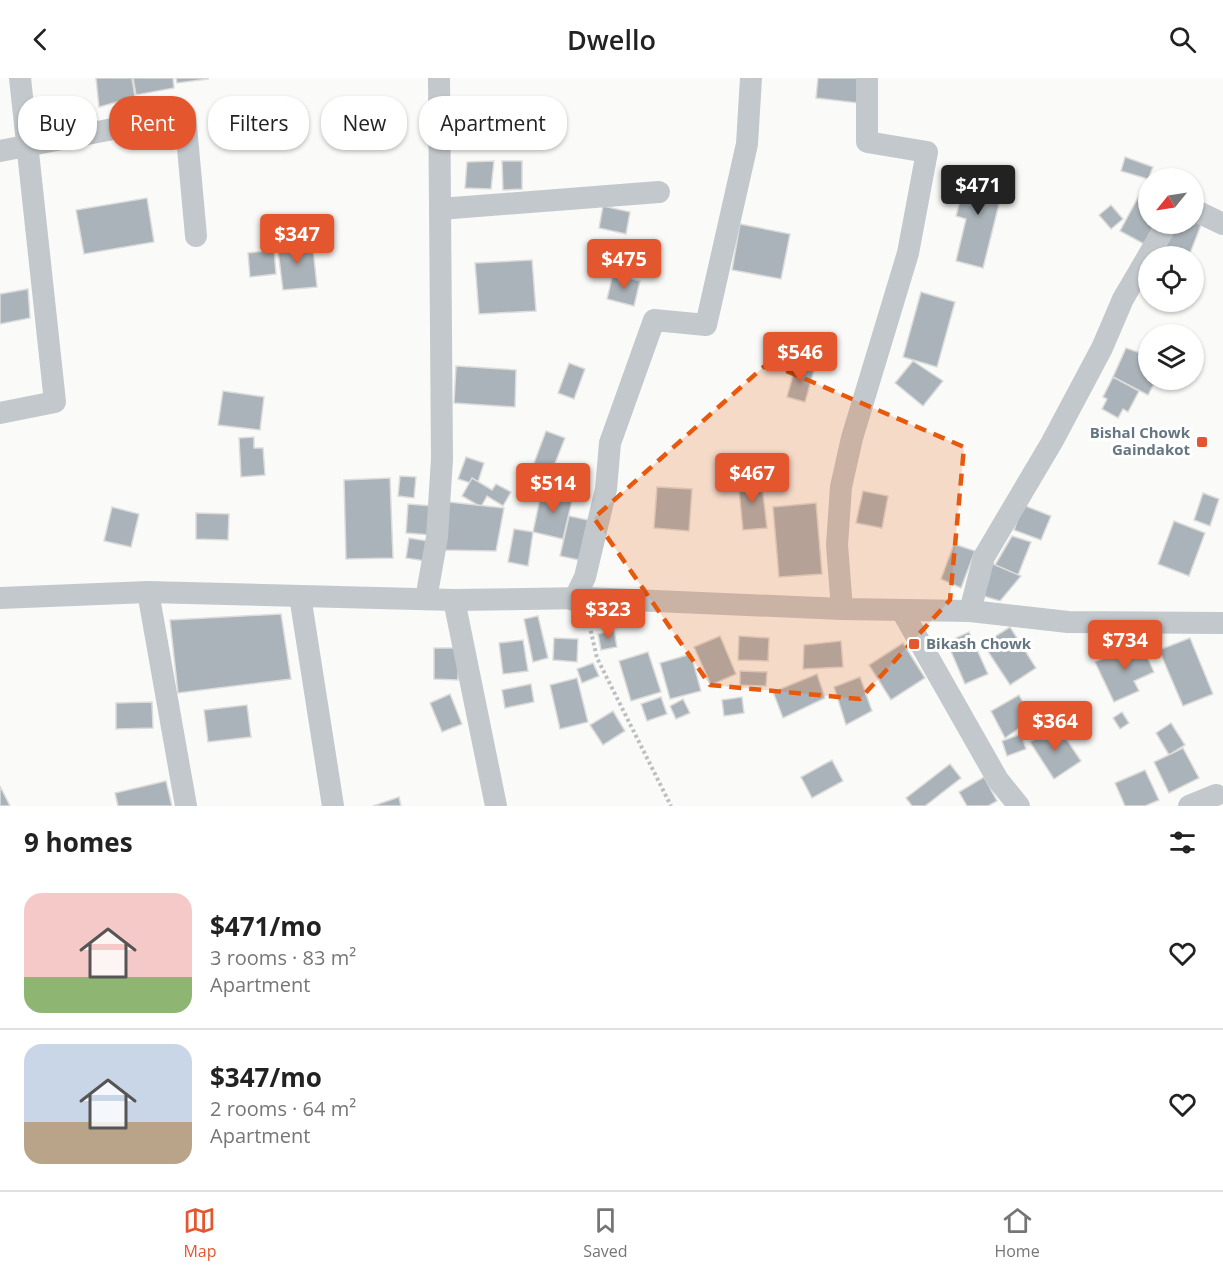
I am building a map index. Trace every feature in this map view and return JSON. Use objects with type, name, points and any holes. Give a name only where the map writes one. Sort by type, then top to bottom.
[{"type":"street","points":[[20,78],[22,96]]},
{"type":"street","points":[[426,599],[437,537],[442,459],[439,78]]},
{"type":"street","points":[[580,599],[606,489],[610,443],[654,320],[706,325],[747,144],[751,78]]},
{"type":"street","points":[[842,609],[837,545],[841,487],[852,438],[908,253],[927,152],[867,142],[867,78]]},
{"type":"street","points":[[97,133],[185,116],[196,236]]},
{"type":"street","points":[[0,151],[18,148]]},
{"type":"street","points":[[0,413],[55,402],[27,150]]},
{"type":"street","points":[[440,210],[659,192]]},
{"type":"street","points":[[1204,215],[1223,224]]},
{"type":"street","points":[[970,611],[984,557],[1052,442],[1102,348],[1123,300],[1161,234]]},
{"type":"street","points":[[0,598],[148,592],[454,600],[580,599],[902,611],[970,611],[1068,622],[1223,623]]},
{"type":"street","points":[[148,592],[186,806]]},
{"type":"street","points":[[300,596],[333,806]]},
{"type":"street","points":[[454,600],[496,806]]},
{"type":"street","points":[[902,611],[998,780],[1019,806]]},
{"type":"street","points":[[1190,806],[1216,795]]},
{"type":"path","points":[[580,599],[597,658],[671,806]]},
{"type":"highlighted area","points":[[768,363],[964,447],[950,600],[860,699],[710,685],[594,518]]},
{"type":"building","points":[[96,78],[132,78],[135,96],[109,96],[109,104],[99,107]]},
{"type":"building","points":[[133,78],[173,78],[174,88],[136,95]]},
{"type":"building","points":[[176,78],[208,78],[208,79],[177,83]]},
{"type":"building","points":[[818,78],[861,78],[858,103],[816,98]]},
{"type":"building","points":[[1125,157],[1153,167],[1138,168],[1138,176],[1121,171]]},
{"type":"building","points":[[494,161],[491,189],[465,188],[467,162]]},
{"type":"building","points":[[502,161],[522,161],[522,189],[503,190]]},
{"type":"building","points":[[968,171],[1005,180],[983,268],[956,261],[966,219],[956,216]]},
{"type":"building","points":[[147,198],[154,242],[84,254],[76,210]]},
{"type":"building","points":[[1138,198],[1138,234],[1150,234],[1144,244],[1120,231]]},
{"type":"building","points":[[1111,205],[1123,219],[1111,229],[1099,215]]},
{"type":"building","points":[[603,206],[630,212],[626,234],[599,228]]},
{"type":"building","points":[[740,224],[790,234],[781,279],[732,270]]},
{"type":"building","points":[[1168,234],[1197,234],[1193,246],[1163,246]]},
{"type":"building","points":[[312,239],[317,287],[283,290],[277,243]]},
{"type":"building","points":[[274,250],[276,274],[250,277],[248,253]]},
{"type":"building","points":[[532,260],[536,311],[479,314],[475,263]]},
{"type":"building","points":[[613,274],[640,281],[634,306],[607,299]]},
{"type":"building","points":[[28,289],[30,318],[0,324],[0,294]]},
{"type":"building","points":[[921,292],[955,302],[937,367],[903,357]]},
{"type":"building","points":[[1126,348],[1138,352],[1138,390],[1113,377]]},
{"type":"building","points":[[913,361],[943,381],[923,406],[895,383]]},
{"type":"building","points":[[569,363],[585,369],[574,399],[558,393]]},
{"type":"building","points":[[796,364],[814,370],[805,402],[787,397]]},
{"type":"building","points":[[456,366],[516,370],[515,407],[454,403]]},
{"type":"building","points":[[1113,377],[1139,391],[1128,412],[1123,409],[1118,418],[1102,409],[1107,399],[1103,397]]},
{"type":"building","points":[[1138,390],[1151,390],[1148,395]]},
{"type":"building","points":[[223,391],[264,397],[260,430],[218,425]]},
{"type":"building","points":[[546,431],[565,438],[552,471],[534,463]]},
{"type":"building","points":[[254,437],[254,448],[263,448],[265,475],[241,477],[239,438]]},
{"type":"building","points":[[466,457],[484,463],[477,485],[458,479]]},
{"type":"building","points":[[400,476],[416,477],[414,498],[398,496]]},
{"type":"building","points":[[761,477],[767,528],[743,530],[738,479]]},
{"type":"building","points":[[390,478],[393,558],[346,559],[344,480]]},
{"type":"building","points":[[472,478],[492,490],[496,484],[511,492],[503,506],[487,496],[481,507],[462,496]]},
{"type":"building","points":[[657,487],[692,489],[689,531],[654,528]]},
{"type":"building","points":[[542,489],[573,496],[563,539],[533,532]]},
{"type":"building","points":[[863,491],[888,496],[882,528],[856,523]]},
{"type":"building","points":[[1203,493],[1219,499],[1210,526],[1194,520]]},
{"type":"building","points":[[449,502],[504,508],[496,551],[442,550]]},
{"type":"building","points":[[816,503],[822,574],[779,577],[773,507]]},
{"type":"building","points":[[408,504],[433,506],[431,535],[406,533]]},
{"type":"building","points":[[1023,505],[1051,516],[1041,540],[1014,530]]},
{"type":"building","points":[[112,507],[139,514],[131,547],[104,541]]},
{"type":"building","points":[[196,513],[229,514],[228,540],[196,539]]},
{"type":"building","points":[[569,516],[588,520],[579,560],[560,556]]},
{"type":"building","points":[[1174,521],[1205,533],[1189,576],[1158,564]]},
{"type":"building","points":[[514,529],[533,532],[528,566],[508,562]]},
{"type":"building","points":[[1012,536],[1031,542],[1018,575],[995,565]]},
{"type":"building","points":[[409,538],[428,541],[425,561],[406,558]]},
{"type":"building","points":[[954,544],[975,551],[961,588],[941,579]]},
{"type":"building","points":[[986,561],[1021,576],[1000,601],[980,595]]},
{"type":"building","points":[[281,614],[291,679],[178,693],[170,620]]},
{"type":"building","points":[[538,616],[548,658],[533,662],[524,619]]},
{"type":"building","points":[[1010,627],[1036,668],[1010,685],[983,644]]},
{"type":"building","points":[[614,630],[617,647],[601,650],[598,634]]},
{"type":"building","points":[[969,632],[988,674],[965,684],[947,642]]},
{"type":"building","points":[[720,636],[736,674],[711,685],[694,647]]},
{"type":"building","points":[[739,636],[769,638],[768,661],[738,660]]},
{"type":"building","points":[[554,638],[578,639],[577,662],[553,660]]},
{"type":"building","points":[[1190,638],[1213,694],[1183,706],[1159,650]]},
{"type":"building","points":[[523,640],[528,671],[503,674],[499,643]]},
{"type":"building","points":[[841,641],[843,667],[803,669],[804,645]]},
{"type":"building","points":[[1140,641],[1154,672],[1134,681],[1139,691],[1114,702],[1095,662]]},
{"type":"building","points":[[903,643],[925,678],[891,700],[869,665]]},
{"type":"building","points":[[434,648],[458,648],[458,680],[434,679]]},
{"type":"building","points":[[648,652],[661,692],[631,701],[619,661]]},
{"type":"building","points":[[691,654],[701,691],[670,699],[660,663]]},
{"type":"building","points":[[593,663],[599,676],[582,683],[577,669]]},
{"type":"building","points":[[740,671],[767,672],[766,686],[740,685]]},
{"type":"building","points":[[817,674],[825,698],[783,718],[773,692]]},
{"type":"building","points":[[860,677],[872,711],[846,725],[834,687]]},
{"type":"building","points":[[577,678],[588,722],[560,729],[550,685]]},
{"type":"building","points":[[531,684],[534,702],[505,708],[502,690]]},
{"type":"building","points":[[450,694],[462,724],[442,732],[430,703]]},
{"type":"building","points":[[1019,695],[1032,719],[1005,738],[991,711]]},
{"type":"building","points":[[661,697],[667,714],[647,721],[641,704]]},
{"type":"building","points":[[742,697],[744,713],[724,716],[722,700]]},
{"type":"building","points":[[683,699],[690,713],[676,719],[670,706]]},
{"type":"building","points":[[152,702],[153,728],[116,729],[116,703]]},
{"type":"building","points":[[247,705],[251,737],[208,742],[204,710]]},
{"type":"building","points":[[613,711],[625,731],[603,745],[590,725]]},
{"type":"building","points":[[1122,712],[1129,723],[1120,729],[1113,718]]},
{"type":"building","points":[[1171,723],[1185,745],[1169,755],[1156,733]]},
{"type":"building","points":[[1057,725],[1081,761],[1054,779],[1030,742]]},
{"type":"building","points":[[1021,734],[1026,749],[1007,756],[1002,741]]},
{"type":"building","points":[[1183,748],[1199,778],[1169,793],[1154,762]]},
{"type":"building","points":[[832,760],[843,781],[812,798],[801,777]]},
{"type":"building","points":[[950,764],[961,778],[925,806],[912,806],[906,798]]},
{"type":"building","points":[[1145,770],[1159,800],[1145,806],[1125,806],[1115,783]]},
{"type":"building","points":[[984,777],[997,801],[988,806],[967,806],[959,792]]},
{"type":"building","points":[[166,781],[172,806],[118,806],[115,793]]},
{"type":"building","points":[[0,786],[10,806],[0,806]]},
{"type":"building","points":[[399,797],[401,806],[373,806]]},
{"type":"place","name":"Bishal Chowk Gaindakot","points":[[1202,442]]},
{"type":"place","name":"Bikash Chowk","points":[[914,644]]}]
